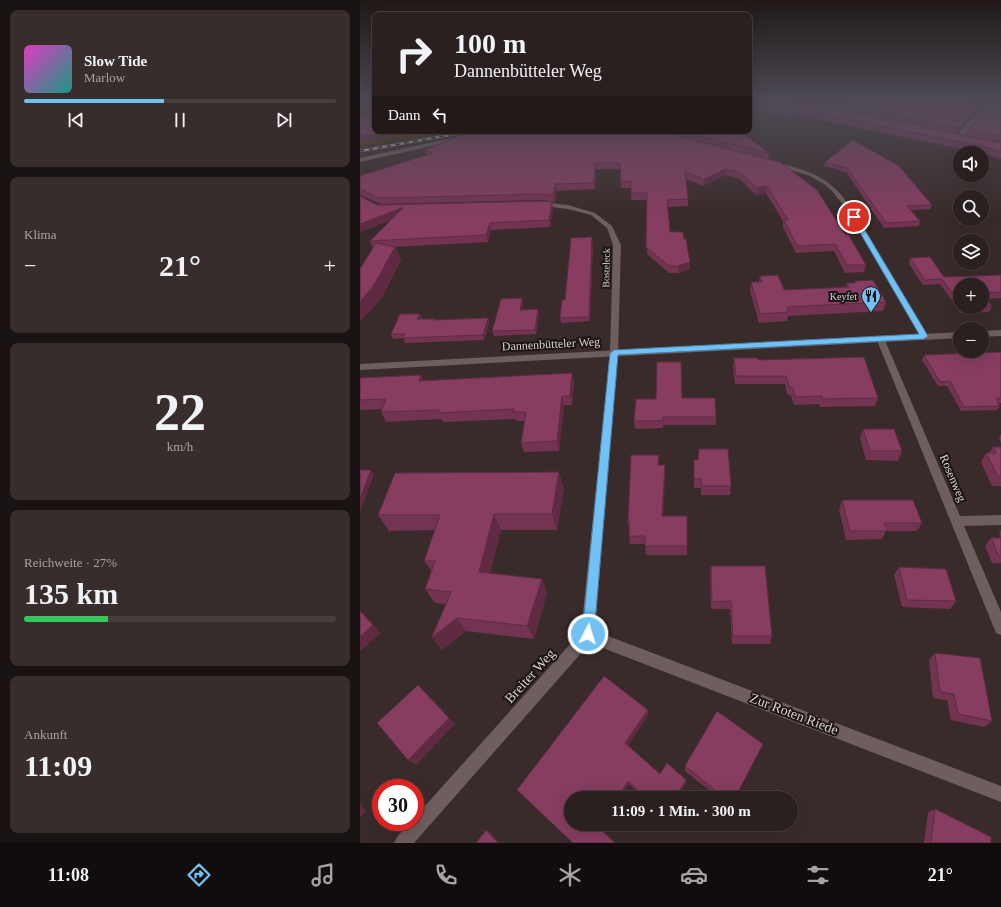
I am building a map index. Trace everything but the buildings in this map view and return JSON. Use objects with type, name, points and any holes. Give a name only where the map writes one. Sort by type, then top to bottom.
[{"type":"street","points":[[360,160],[460,138]]},
{"type":"street","points":[[769,162],[812,174],[829,184],[838,193],[854,217],[924,336]]},
{"type":"street","name":"Bosteleck","points":[[528,204],[568,207],[593,214],[610,228],[617,245],[614,353]]},
{"type":"street","points":[[989,334],[1001,333]]},
{"type":"street","name":"Dannenbütteler Weg","points":[[360,367],[953,335]]},
{"type":"street","name":"Rosenweg","points":[[880,338],[1001,628]]},
{"type":"street","points":[[588,634],[614,353]]},
{"type":"street","points":[[957,521],[1001,520]]},
{"type":"street","name":"Zur Roten Riede","points":[[588,634],[1001,794]]},
{"type":"street","name":"Breiter Weg","points":[[403,843],[588,634]]},
{"type":"shaded area","points":[[360,138],[414,138],[360,146]]},
{"type":"railway","points":[[360,151],[431,138]]},
{"type":"place","name":"Keyfet","points":[[871,313]]},
{"type":"route","points":[[588,634],[614,353],[924,336],[854,217]]}]
